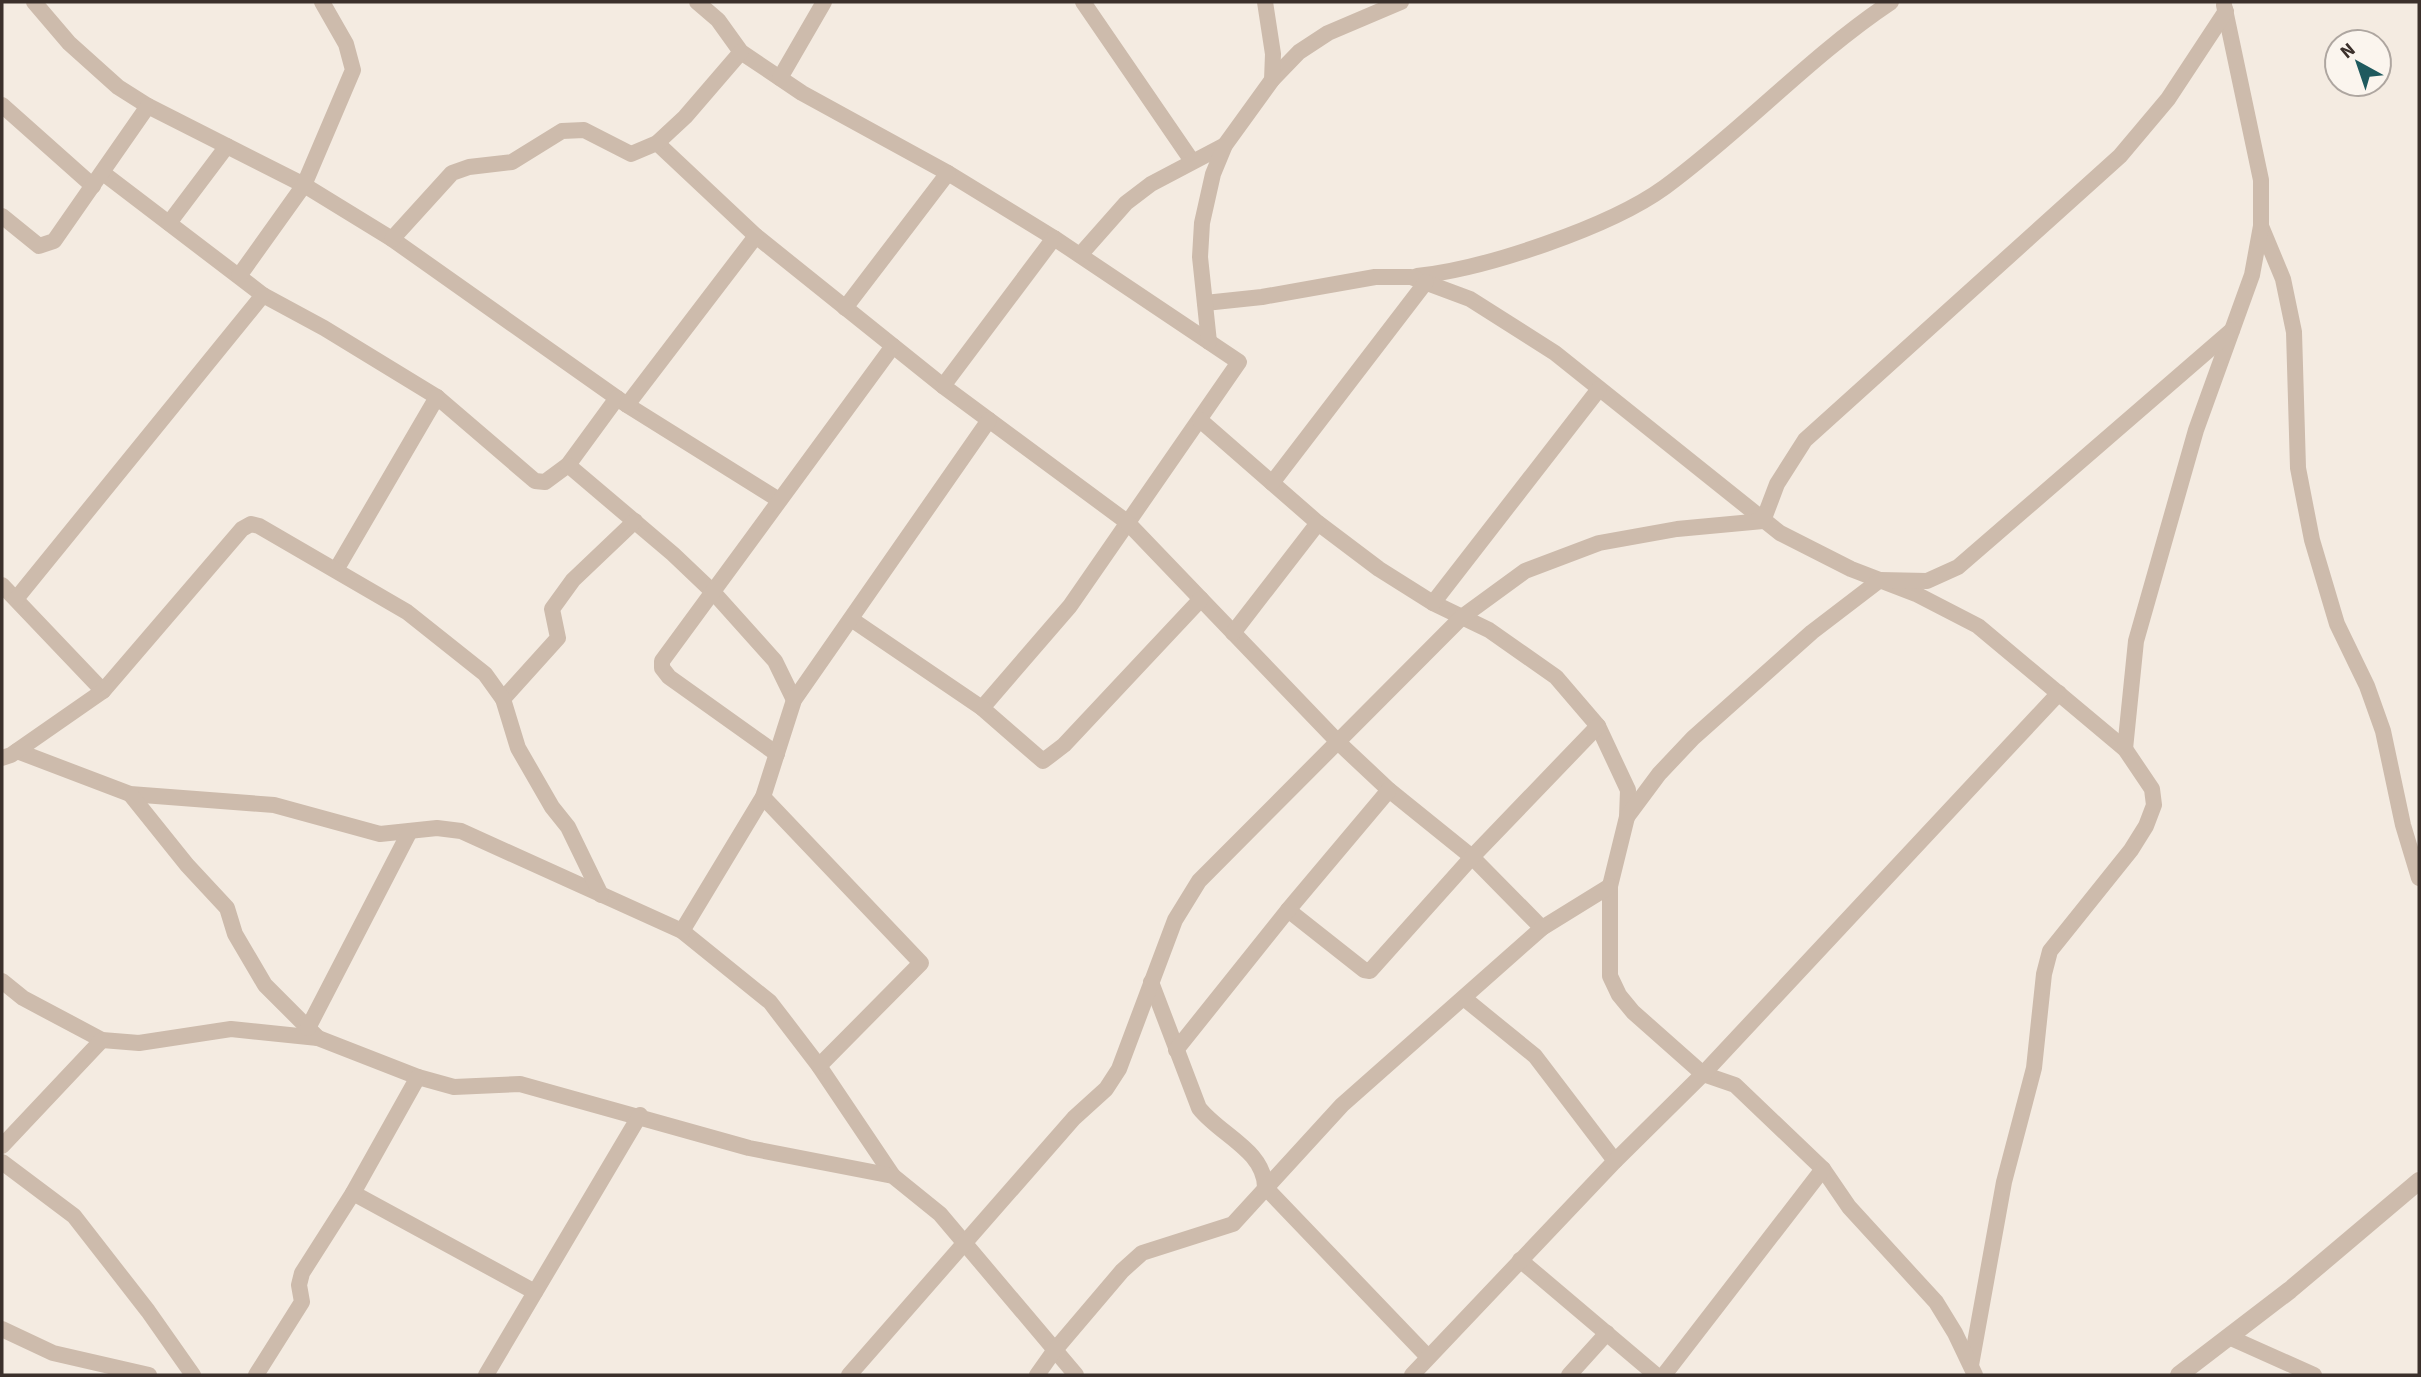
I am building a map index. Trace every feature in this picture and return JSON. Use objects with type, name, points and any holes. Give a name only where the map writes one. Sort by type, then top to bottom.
[{"type":"street","points":[[239,276],[304,185],[353,70],[346,44],[322,2]]},
{"type":"street","points":[[697,2],[718,20],[741,52],[780,78],[948,173],[1054,238],[1238,362],[1200,420],[1044,639],[982,708]]},
{"type":"street","points":[[780,78],[824,2]]},
{"type":"street","points":[[1083,2],[1192,162]]},
{"type":"street","points":[[1265,2],[1273,54],[1272,80]]},
{"type":"street","points":[[1209,342],[1200,257],[1202,223],[1213,174],[1226,145],[1272,80],[1299,52],[1328,33],[1401,2]]},
{"type":"street","points":[[1205,303],[1262,297],[1375,277],[1419,279],[1456,272],[1628,209],[1673,180],[1771,100],[1839,38],[1891,2]]},
{"type":"street","points":[[36,3],[69,43],[118,87],[148,106],[304,185],[392,239],[622,402],[779,500]]},
{"type":"street","points":[[2125,749],[2136,642],[2196,430],[2252,275],[2261,226],[2261,180],[2225,6]]},
{"type":"street","points":[[1763,521],[1777,484],[1805,440],[2120,156],[2168,99],[2225,6]]},
{"type":"street","points":[[392,239],[452,173],[469,167],[512,162],[562,131],[583,130],[631,154],[657,143],[685,117],[741,52]]},
{"type":"street","points":[[2,105],[93,186]]},
{"type":"street","points":[[2,216],[33,243],[44,246],[54,241],[148,106]]},
{"type":"street","points":[[657,143],[756,236],[845,308],[943,387],[1127,522],[1339,743],[1389,790],[1472,857],[1542,928]]},
{"type":"street","points":[[1080,255],[1126,203],[1151,184],[1226,145]]},
{"type":"street","points":[[169,223],[227,146]]},
{"type":"street","points":[[103,173],[263,295],[437,397],[535,481],[545,482],[568,465],[756,236]]},
{"type":"street","points":[[845,308],[948,173]]},
{"type":"street","points":[[2261,226],[2283,279],[2294,332],[2298,468],[2312,540],[2337,624],[2367,687],[2384,732],[2403,825],[2419,878]]},
{"type":"street","points":[[943,387],[1054,238]]},
{"type":"street","points":[[1419,279],[1469,299],[1555,353],[1763,521],[1851,569],[1978,626],[2125,749],[2152,789],[2154,805],[2146,826],[2131,850],[2050,951],[2044,974],[2034,1068],[2004,1182],[1973,1370]]},
{"type":"street","points":[[1272,483],[1419,279]]},
{"type":"street","points":[[16,599],[263,295]]},
{"type":"street","points":[[1626,817],[1659,774],[1727,705],[1812,632],[1880,580],[1927,581],[1958,567],[2232,330]]},
{"type":"street","points":[[777,754],[669,677],[662,668],[662,661],[893,346]]},
{"type":"street","points":[[1433,603],[1599,389]]},
{"type":"street","points":[[336,570],[437,397]]},
{"type":"street","points":[[1200,420],[1318,523],[1402,585],[1489,630],[1556,677],[1598,726],[1628,790],[1626,817],[1610,886],[1610,976],[1633,1012],[1703,1074],[1735,1086],[1822,1169],[1849,1207],[1936,1302],[1973,1370]]},
{"type":"street","points":[[682,931],[763,797],[794,700],[989,421]]},
{"type":"street","points":[[568,465],[714,593],[775,661],[794,700]]},
{"type":"street","points":[[503,699],[558,638],[552,609],[564,591],[635,521]]},
{"type":"street","points":[[849,1375],[1074,1118],[1106,1089],[1119,1069],[1186,898],[1462,617],[1525,571],[1599,543],[1678,529],[1763,521]]},
{"type":"street","points":[[1233,633],[1318,523]]},
{"type":"street","points":[[8,753],[103,691],[242,529],[251,524],[259,526],[407,612],[467,657],[485,674],[503,699],[519,748],[552,807],[568,827],[601,895]]},
{"type":"street","points":[[2,585],[103,691]]},
{"type":"street","points":[[852,619],[982,708],[1038,759],[1048,760],[1201,599]]},
{"type":"street","points":[[1412,1375],[1615,1161],[1703,1074],[2059,693]]},
{"type":"street","points":[[1288,910],[1364,970],[1370,971],[1472,857],[1598,726]]},
{"type":"street","points":[[8,753],[130,794],[274,805],[380,834],[437,828],[461,831],[682,931],[770,1002],[819,1066],[893,1175],[940,1214],[1076,1375]]},
{"type":"street","points":[[1176,1050],[1389,790]]},
{"type":"street","points":[[130,794],[187,865],[227,908],[235,934],[265,985],[313,1033]]},
{"type":"street","points":[[763,797],[920,963],[819,1066]]},
{"type":"street","points":[[313,1033],[410,831]]},
{"type":"street","points":[[1037,1375],[1122,1271],[1142,1253],[1233,1224],[1265,1187],[1302,1152],[1342,1105],[1465,999],[1542,928],[1610,886]]},
{"type":"street","points":[[2,981],[23,998],[102,1040],[139,1043],[231,1029],[313,1033],[418,1077],[454,1087],[520,1084],[640,1115],[750,1148],[893,1175]]},
{"type":"street","points":[[1151,982],[1199,1108],[1208,1119],[1259,1162],[1265,1172],[1265,1187],[1428,1357]]},
{"type":"street","points":[[1465,999],[1535,1056],[1615,1161]]},
{"type":"street","points":[[2,1146],[102,1040]]},
{"type":"street","points":[[256,1375],[302,1302],[299,1286],[302,1273],[353,1193],[418,1077]]},
{"type":"street","points":[[486,1375],[640,1115]]},
{"type":"street","points":[[2,1162],[74,1216],[141,1301],[193,1375]]},
{"type":"street","points":[[1664,1375],[1822,1169]]},
{"type":"street","points":[[2179,1375],[2231,1338],[2419,1181]]},
{"type":"street","points":[[353,1193],[535,1292]]},
{"type":"street","points":[[1520,1260],[1656,1375]]},
{"type":"street","points":[[2,1329],[53,1353],[149,1375]]},
{"type":"street","points":[[1569,1375],[1607,1334]]},
{"type":"street","points":[[2231,1338],[2314,1375]]}]
